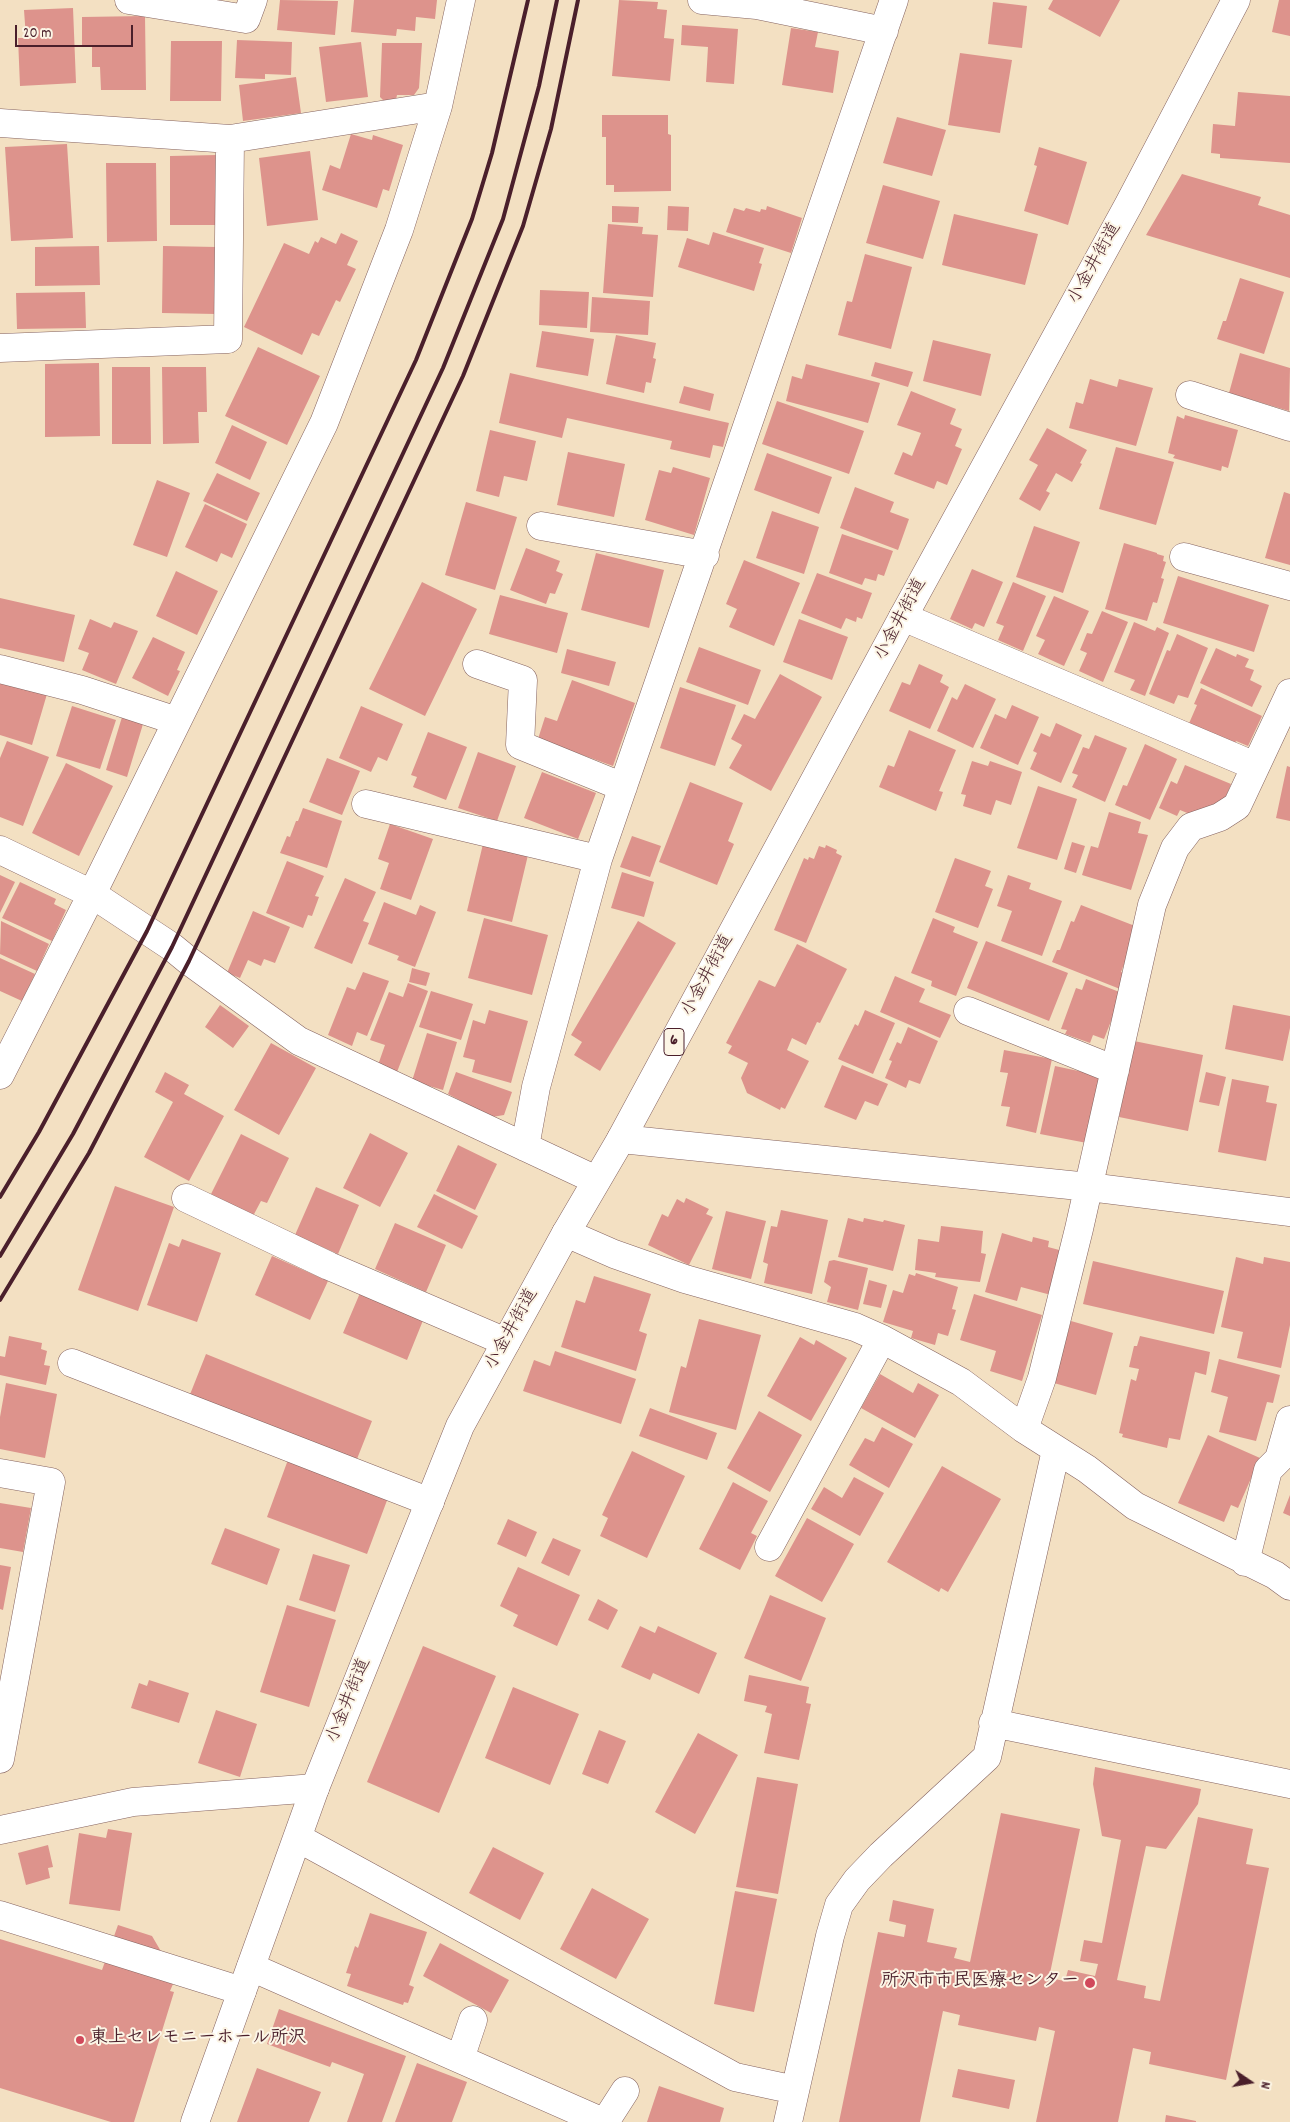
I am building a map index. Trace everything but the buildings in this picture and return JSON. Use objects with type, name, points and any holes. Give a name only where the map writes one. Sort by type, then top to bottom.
[{"type":"street","points":[[129,0],[246,19],[253,0]]},
{"type":"street","points":[[0,1074],[92,894],[324,422],[399,230],[438,106],[461,0]]},
{"type":"street","points":[[702,0],[757,5],[884,30]]},
{"type":"street","points":[[525,1147],[536,1087],[598,859],[705,555],[894,0]]},
{"type":"street","name":"小金井街道","points":[[195,2122],[316,1788],[460,1426],[566,1233],[621,1139],[1129,204],[1236,0]]},
{"type":"street","points":[[0,123],[230,139],[438,106]]},
{"type":"street","points":[[0,348],[228,339],[230,139]]},
{"type":"street","points":[[1190,395],[1290,427]]},
{"type":"street","points":[[541,526],[705,555]]},
{"type":"street","points":[[1184,557],[1290,586]]},
{"type":"street","points":[[903,617],[1255,766]]},
{"type":"street","points":[[477,664],[523,680],[520,745],[623,787]]},
{"type":"street","points":[[0,669],[82,690],[177,721]]},
{"type":"street","points":[[1024,1429],[1042,1378],[1089,1188],[1152,905],[1174,848],[1191,827],[1220,817],[1237,806],[1255,766],[1262,755],[1282,733],[1290,692]]},
{"type":"street","points":[[366,804],[598,859]]},
{"type":"street","points":[[0,850],[92,894],[172,947],[299,1041],[596,1180]]},
{"type":"street","points":[[968,1011],[1115,1070]]},
{"type":"street","points":[[621,1139],[1089,1188],[1290,1212]]},
{"type":"street","points":[[186,1198],[329,1266],[506,1342]]},
{"type":"street","points":[[566,1233],[614,1254],[685,1279],[855,1327],[882,1339],[962,1382],[1024,1429],[1087,1469],[1135,1506],[1245,1562],[1275,1575],[1290,1586]]},
{"type":"street","points":[[769,1547],[882,1339]]},
{"type":"street","points":[[72,1363],[430,1502]]},
{"type":"street","points":[[1245,1562],[1268,1470],[1278,1459],[1290,1420]]},
{"type":"street","points":[[788,2122],[830,1936],[840,1905],[857,1880],[881,1855],[987,1757],[993,1723],[1056,1450]]},
{"type":"street","points":[[0,1473],[51,1482],[0,1759]]},
{"type":"street","points":[[993,1723],[1290,1784]]},
{"type":"street","points":[[0,1830],[133,1802],[316,1788]]},
{"type":"street","points":[[298,1838],[735,2078],[795,2090]]},
{"type":"street","points":[[0,1915],[246,1979],[460,2059],[604,2122],[626,2091]]},
{"type":"street","points":[[460,2059],[473,2020]]},
{"type":"railway","points":[[0,1197],[39,1132],[147,931],[416,360],[472,219],[492,153],[528,0]]},
{"type":"railway","points":[[0,1256],[73,1134],[172,947],[443,368],[503,219],[539,86],[557,0]]},
{"type":"railway","points":[[0,1300],[89,1153],[189,961],[463,376],[523,226],[551,129],[578,0]]},
{"type":"place","name":"所沢市市民医療センター","points":[[1090,1983]]},
{"type":"place","name":"東上セレモニーホール所沢","points":[[80,2040]]}]
